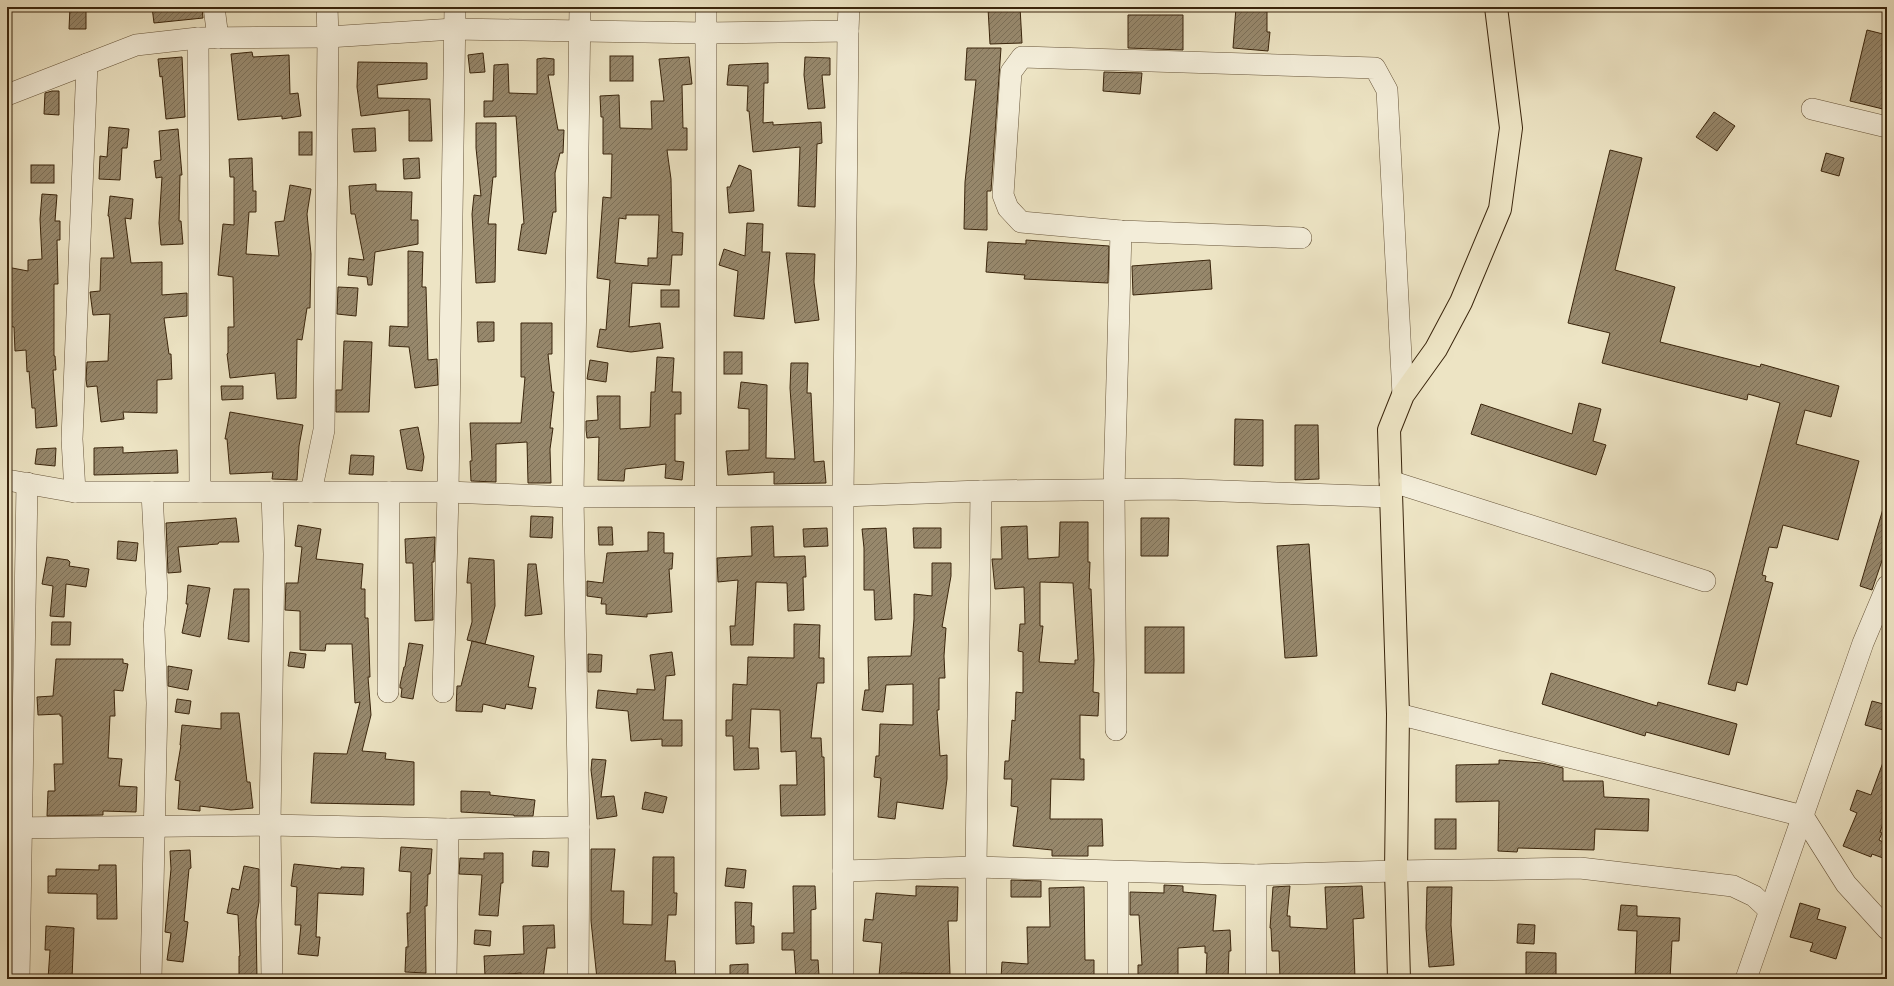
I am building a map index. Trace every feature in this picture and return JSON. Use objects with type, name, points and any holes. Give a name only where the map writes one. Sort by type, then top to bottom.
[{"type":"main road","points":[[1399,979],[1396,871],[1398,714],[1389,430],[1403,396],[1436,349],[1461,302],[1500,209],[1511,128],[1496,7]]},
{"type":"street","points":[[200,492],[208,38],[214,7]]},
{"type":"street","points":[[310,492],[324,430],[328,37],[326,7]]},
{"type":"street","points":[[443,692],[448,492],[455,7]]},
{"type":"street","points":[[578,979],[579,827],[573,497],[580,7]]},
{"type":"street","points":[[706,7],[706,979]]},
{"type":"street","points":[[843,979],[843,496],[849,7]]},
{"type":"street","points":[[7,95],[136,45],[208,38],[328,37],[454,29],[705,33],[848,31]]},
{"type":"street","points":[[1301,238],[1121,231],[1021,222],[1008,208],[1003,194],[1011,72],[1022,57],[1375,68],[1386,90],[1403,396]]},
{"type":"street","points":[[75,492],[72,439],[87,64]]},
{"type":"street","points":[[1812,109],[1887,127]]},
{"type":"street","points":[[1116,730],[1114,490],[1121,231]]},
{"type":"street","points":[[19,979],[14,828],[17,482],[75,492],[448,492],[573,497],[705,495],[843,496],[981,490],[1390,489],[1705,581]]},
{"type":"street","points":[[976,979],[981,490]]},
{"type":"street","points":[[151,979],[158,703],[154,629],[157,593],[152,492]]},
{"type":"street","points":[[272,492],[274,561],[270,825],[272,979]]},
{"type":"street","points":[[388,692],[389,492]]},
{"type":"street","points":[[1746,979],[1863,643],[1887,586]]},
{"type":"street","points":[[1398,714],[1803,816],[1846,884],[1887,928]]},
{"type":"street","points":[[14,828],[270,825],[448,829],[579,827]]},
{"type":"street","points":[[446,979],[448,829]]},
{"type":"street","points":[[843,871],[976,867],[1256,875],[1580,868],[1732,886],[1754,896],[1769,910]]},
{"type":"street","points":[[1118,872],[1118,979]]},
{"type":"street","points":[[1256,875],[1256,979]]},
{"type":"building","points":[[70,7],[86,7],[86,29],[69,29]]},
{"type":"building","points":[[152,7],[202,7],[203,18],[154,23]]},
{"type":"building","points":[[1020,7],[1022,43],[990,44],[988,8]]},
{"type":"building","points":[[1236,7],[1267,7],[1267,32],[1270,32],[1268,51],[1233,48]]},
{"type":"building","points":[[1128,15],[1183,15],[1183,50],[1128,48]]},
{"type":"building","points":[[1867,30],[1887,35],[1887,110],[1850,101]]},
{"type":"building","points":[[967,48],[1001,48],[991,191],[987,191],[987,230],[964,229],[965,182],[976,80],[965,80]]},
{"type":"building","points":[[252,52],[253,57],[289,55],[290,94],[298,93],[301,116],[282,119],[282,116],[238,120],[231,54]]},
{"type":"building","points":[[483,53],[485,72],[470,73],[468,55]]},
{"type":"building","points":[[610,56],[633,56],[633,81],[610,81]]},
{"type":"building","points":[[182,57],[185,117],[166,119],[162,76],[160,77],[158,59]]},
{"type":"building","points":[[689,57],[692,84],[682,85],[683,128],[687,128],[687,150],[667,150],[671,179],[672,232],[683,233],[682,255],[672,255],[670,285],[632,283],[629,327],[660,323],[663,348],[631,352],[597,347],[600,329],[606,330],[610,280],[597,278],[603,197],[611,198],[612,154],[603,154],[603,117],[601,117],[600,96],[619,95],[620,128],[652,129],[651,101],[664,101],[659,59]],"holes":[[[626,215],[659,215],[657,258],[648,258],[648,266],[615,263],[619,218],[626,219]]]},
{"type":"building","points":[[805,57],[830,58],[830,75],[822,75],[825,108],[808,109],[804,75]]},
{"type":"building","points":[[537,59],[554,59],[554,75],[548,75],[558,130],[564,130],[563,153],[560,153],[555,173],[556,212],[553,212],[546,254],[518,250],[522,224],[524,224],[516,116],[484,117],[484,101],[493,101],[494,65],[508,64],[509,93],[537,94]]},
{"type":"building","points":[[358,62],[427,63],[427,79],[377,85],[378,98],[430,99],[432,141],[409,141],[409,110],[361,116],[357,87]]},
{"type":"building","points":[[768,63],[768,83],[764,83],[763,123],[773,122],[773,125],[821,122],[822,143],[817,144],[815,207],[798,206],[800,147],[753,152],[749,111],[747,111],[748,86],[727,85],[729,65]]},
{"type":"building","points":[[1104,72],[1142,73],[1140,94],[1103,91]]},
{"type":"building","points":[[59,91],[59,115],[44,114],[45,93]]},
{"type":"building","points":[[1714,112],[1735,126],[1717,151],[1696,137]]},
{"type":"building","points":[[476,123],[496,123],[496,177],[493,177],[488,224],[496,224],[495,282],[476,283],[472,214],[474,195],[481,196],[476,148]]},
{"type":"building","points":[[109,127],[129,129],[127,148],[122,148],[120,180],[99,179],[100,156],[107,157]]},
{"type":"building","points":[[375,128],[376,151],[354,152],[352,129]]},
{"type":"building","points":[[178,129],[182,175],[180,175],[179,221],[181,221],[183,244],[161,245],[159,223],[162,177],[156,178],[154,161],[161,160],[159,131]]},
{"type":"building","points":[[299,132],[312,132],[312,155],[299,155]]},
{"type":"building","points":[[1610,150],[1642,158],[1615,270],[1675,287],[1660,342],[1760,367],[1761,364],[1839,386],[1831,417],[1805,410],[1796,444],[1859,461],[1838,540],[1783,525],[1777,548],[1769,547],[1762,575],[1766,576],[1765,581],[1773,583],[1747,685],[1737,682],[1735,691],[1708,684],[1780,403],[1748,394],[1747,400],[1602,363],[1610,333],[1568,323]]},
{"type":"building","points":[[1826,153],[1844,158],[1839,176],[1821,171]]},
{"type":"building","points":[[252,158],[253,191],[256,191],[256,212],[249,212],[246,254],[279,256],[275,222],[284,221],[290,185],[311,189],[307,214],[311,254],[310,308],[307,308],[302,340],[297,339],[296,398],[277,399],[275,373],[230,378],[227,354],[228,327],[234,327],[233,277],[218,275],[223,224],[234,225],[234,177],[230,177],[229,159]]},
{"type":"building","points":[[419,158],[420,178],[404,179],[403,159]]},
{"type":"building","points":[[31,165],[54,165],[54,183],[31,183]]},
{"type":"building","points":[[739,165],[751,170],[754,211],[729,213],[727,187],[730,187]]},
{"type":"building","points":[[376,184],[376,191],[412,192],[411,220],[418,220],[418,244],[375,252],[372,285],[368,285],[367,277],[348,275],[349,258],[364,260],[355,214],[351,214],[349,186]]},
{"type":"building","points":[[42,194],[57,195],[55,221],[60,221],[60,240],[57,240],[58,284],[54,284],[54,356],[56,370],[53,370],[57,426],[36,428],[35,408],[32,408],[29,371],[27,372],[26,350],[15,351],[14,327],[7,326],[7,267],[28,271],[28,260],[42,259],[40,219]]},
{"type":"building","points":[[110,196],[133,199],[131,219],[125,218],[131,263],[162,262],[162,295],[187,293],[187,316],[164,318],[169,354],[171,354],[172,379],[157,380],[157,413],[123,412],[124,419],[101,422],[97,386],[87,387],[86,379],[87,362],[108,361],[110,314],[93,315],[90,292],[100,291],[101,258],[114,258],[108,216]]},
{"type":"building","points":[[747,223],[763,224],[762,252],[770,252],[764,319],[734,316],[738,271],[719,265],[724,249],[745,256]]},
{"type":"building","points":[[1026,240],[1109,246],[1108,283],[1024,279],[1025,275],[986,272],[988,242],[1026,244]]},
{"type":"building","points":[[408,251],[423,252],[422,287],[426,287],[428,360],[437,359],[438,385],[415,388],[409,347],[389,346],[390,326],[408,327]]},
{"type":"building","points":[[786,253],[815,254],[814,282],[819,320],[795,323]]},
{"type":"building","points":[[1210,260],[1212,289],[1133,295],[1132,266]]},
{"type":"building","points":[[338,287],[358,288],[356,316],[337,314]]},
{"type":"building","points":[[661,290],[679,290],[679,307],[661,307]]},
{"type":"building","points":[[477,322],[494,322],[494,341],[478,342]]},
{"type":"building","points":[[521,323],[552,323],[552,354],[548,354],[552,392],[554,392],[550,428],[553,428],[550,449],[551,483],[528,483],[527,442],[496,444],[496,482],[471,481],[470,461],[472,461],[470,423],[521,423],[525,377],[521,377]]},
{"type":"building","points":[[344,341],[372,342],[369,412],[336,412],[336,390],[342,390]]},
{"type":"building","points":[[724,352],[742,352],[742,374],[724,374]]},
{"type":"building","points":[[657,357],[674,358],[672,392],[681,392],[681,414],[675,414],[675,461],[684,462],[682,480],[665,478],[666,464],[625,469],[624,481],[598,480],[599,437],[587,438],[586,430],[586,421],[598,420],[597,396],[620,396],[620,429],[650,427],[651,392],[655,392]]},
{"type":"building","points":[[590,360],[608,363],[606,382],[587,379]]},
{"type":"building","points":[[791,363],[808,363],[807,393],[811,393],[814,462],[824,461],[826,483],[774,484],[774,472],[728,475],[726,451],[749,450],[749,409],[738,408],[741,382],[767,385],[766,458],[795,459],[790,388]]},
{"type":"building","points":[[221,386],[243,386],[243,399],[222,400]]},
{"type":"building","points":[[1579,403],[1601,409],[1593,441],[1606,445],[1596,475],[1471,434],[1481,404],[1572,434]]},
{"type":"building","points":[[230,412],[303,425],[299,446],[297,480],[272,479],[273,472],[230,474],[227,439],[225,439]]},
{"type":"building","points":[[1235,419],[1263,420],[1263,466],[1234,465]]},
{"type":"building","points":[[1295,425],[1318,425],[1319,479],[1295,480]]},
{"type":"building","points":[[418,427],[424,457],[422,471],[407,469],[400,430]]},
{"type":"building","points":[[123,447],[123,453],[177,450],[178,473],[94,475],[94,448]]},
{"type":"building","points":[[56,448],[55,466],[35,464],[37,449]]},
{"type":"building","points":[[351,455],[374,456],[373,475],[349,474]]},
{"type":"building","points":[[1883,509],[1887,509],[1887,546],[1872,590],[1860,586]]},
{"type":"building","points":[[531,516],[553,517],[552,538],[530,537]]},
{"type":"building","points":[[236,518],[239,542],[219,542],[218,544],[178,547],[181,572],[168,573],[166,523]]},
{"type":"building","points":[[1141,518],[1169,518],[1168,556],[1141,556]]},
{"type":"building","points":[[1060,522],[1088,522],[1088,562],[1090,562],[1089,589],[1091,589],[1094,660],[1093,692],[1099,693],[1098,716],[1080,715],[1080,759],[1084,759],[1084,780],[1051,779],[1050,819],[1102,819],[1103,846],[1088,846],[1088,856],[1052,856],[1052,850],[1013,846],[1018,807],[1011,806],[1012,779],[1004,779],[1005,761],[1009,761],[1012,720],[1015,721],[1016,692],[1023,693],[1023,652],[1018,651],[1020,624],[1025,624],[1024,587],[995,589],[992,559],[1002,559],[1001,527],[1027,526],[1028,559],[1059,557]],"holes":[[[1040,582],[1073,583],[1078,660],[1075,660],[1075,664],[1039,662],[1043,626],[1040,626]]]},
{"type":"building","points":[[298,525],[321,529],[316,559],[363,564],[361,589],[365,589],[365,618],[368,618],[370,677],[368,677],[371,715],[362,751],[386,753],[385,759],[414,762],[414,805],[311,803],[314,753],[347,754],[360,702],[355,703],[352,644],[326,644],[325,651],[300,650],[300,611],[285,610],[286,583],[298,583],[302,547],[295,546]]},
{"type":"building","points":[[773,526],[774,557],[805,556],[806,577],[803,577],[804,610],[788,611],[787,583],[756,582],[753,645],[731,645],[730,626],[735,626],[738,580],[718,582],[717,558],[752,556],[751,527]]},
{"type":"building","points":[[598,527],[612,527],[613,545],[599,545]]},
{"type":"building","points":[[827,528],[828,546],[804,547],[803,529]]},
{"type":"building","points":[[886,528],[892,619],[875,620],[874,590],[864,590],[864,548],[862,529]]},
{"type":"building","points":[[913,528],[941,528],[941,548],[914,548]]},
{"type":"building","points":[[648,532],[664,533],[664,553],[673,553],[672,569],[669,569],[672,612],[647,614],[647,617],[606,614],[606,604],[601,604],[602,598],[587,596],[587,581],[603,583],[607,553],[648,551]]},
{"type":"building","points":[[435,537],[434,562],[432,562],[433,620],[415,621],[413,563],[406,563],[405,539]]},
{"type":"building","points":[[118,541],[138,543],[136,561],[117,559]]},
{"type":"building","points":[[1309,544],[1317,656],[1285,658],[1277,546]]},
{"type":"building","points":[[47,557],[68,560],[70,562],[69,566],[89,569],[86,587],[66,584],[64,617],[50,616],[53,586],[42,584]]},
{"type":"building","points":[[469,558],[494,560],[495,606],[485,644],[467,640],[472,622],[471,583],[467,583]]},
{"type":"building","points":[[932,563],[951,563],[951,576],[942,627],[946,628],[944,656],[945,678],[939,678],[939,710],[937,710],[940,756],[947,755],[947,779],[943,809],[897,802],[895,819],[878,817],[881,778],[874,777],[876,756],[879,756],[880,724],[913,725],[913,684],[886,685],[883,712],[862,710],[865,690],[869,690],[868,657],[911,656],[914,619],[914,594],[932,596]]},
{"type":"building","points":[[528,564],[536,564],[542,614],[525,616]]},
{"type":"building","points":[[188,585],[210,588],[200,637],[182,633],[188,604],[186,604]]},
{"type":"building","points":[[234,589],[249,589],[249,642],[228,639]]},
{"type":"building","points":[[52,622],[71,622],[70,645],[51,645]]},
{"type":"building","points":[[794,624],[820,625],[819,658],[824,658],[824,683],[817,683],[811,738],[821,738],[822,757],[824,757],[825,815],[781,816],[780,785],[797,785],[796,751],[781,752],[780,710],[751,709],[749,748],[758,748],[759,769],[734,770],[733,736],[726,736],[726,720],[732,720],[733,684],[747,685],[748,657],[794,658]]},
{"type":"building","points":[[1145,627],[1184,627],[1184,673],[1145,673]]},
{"type":"building","points":[[472,641],[534,656],[528,687],[536,688],[532,709],[506,704],[505,709],[483,704],[482,712],[456,711],[457,686],[461,686]]},
{"type":"building","points":[[409,643],[423,645],[413,699],[401,697],[402,688],[400,688]]},
{"type":"building","points":[[290,652],[306,654],[304,668],[288,666]]},
{"type":"building","points":[[672,652],[675,675],[666,676],[663,720],[682,720],[682,746],[662,746],[662,739],[631,741],[628,711],[596,708],[598,690],[637,694],[637,689],[655,690],[650,655]]},
{"type":"building","points":[[588,654],[602,655],[601,672],[588,672]]},
{"type":"building","points":[[56,659],[123,659],[123,663],[128,664],[123,691],[114,690],[115,716],[110,716],[108,758],[122,759],[119,786],[137,787],[136,812],[103,811],[103,815],[47,816],[48,791],[55,791],[54,764],[63,764],[62,716],[60,716],[60,714],[38,715],[37,697],[53,696]]},
{"type":"building","points":[[168,666],[192,670],[188,690],[168,686]]},
{"type":"building","points":[[1551,673],[1657,706],[1658,702],[1737,724],[1729,755],[1646,732],[1645,736],[1542,704]]},
{"type":"building","points":[[177,699],[191,701],[189,714],[175,712]]},
{"type":"building","points":[[1872,701],[1887,705],[1887,731],[1865,725]]},
{"type":"building","points":[[221,713],[239,713],[247,782],[250,782],[253,808],[231,810],[200,806],[200,811],[178,809],[180,781],[175,780],[181,745],[182,725],[221,729]]},
{"type":"building","points":[[1885,757],[1887,757],[1887,812],[1880,832],[1882,833],[1879,840],[1887,844],[1883,858],[1872,854],[1871,857],[1843,846],[1857,813],[1850,810],[1857,790],[1871,795]]},
{"type":"building","points":[[592,759],[606,760],[601,797],[614,796],[617,816],[597,819],[591,770]]},
{"type":"building","points":[[1499,760],[1542,763],[1563,768],[1563,781],[1603,781],[1604,797],[1649,799],[1648,831],[1595,829],[1594,850],[1518,848],[1517,852],[1498,851],[1499,801],[1456,802],[1456,765],[1499,764]]},
{"type":"building","points":[[461,791],[490,792],[490,795],[535,800],[533,816],[461,812]]},
{"type":"building","points":[[645,792],[667,797],[663,813],[642,809]]},
{"type":"building","points":[[1435,819],[1456,819],[1456,849],[1435,849]]},
{"type":"building","points":[[401,847],[432,849],[430,874],[428,874],[427,906],[425,906],[426,973],[405,972],[406,947],[408,947],[407,913],[410,913],[411,872],[399,871]]},
{"type":"building","points":[[591,849],[615,849],[611,891],[624,891],[623,924],[652,925],[653,857],[674,857],[674,893],[677,893],[676,915],[668,915],[665,961],[675,961],[676,979],[597,979],[591,921]]},
{"type":"building","points":[[190,850],[191,868],[189,869],[184,921],[188,922],[183,962],[167,960],[171,933],[165,932],[171,869],[170,851]]},
{"type":"building","points":[[533,851],[549,852],[548,867],[532,866]]},
{"type":"building","points":[[484,853],[503,853],[503,883],[501,883],[498,916],[479,915],[482,875],[459,874],[460,858],[484,859]]},
{"type":"building","points":[[294,864],[341,869],[341,867],[364,868],[363,895],[318,893],[316,937],[320,937],[318,956],[298,954],[301,925],[295,925],[297,887],[291,886]]},
{"type":"building","points":[[99,865],[116,865],[117,919],[97,919],[97,894],[48,893],[48,876],[56,876],[56,869],[99,870]]},
{"type":"building","points":[[244,866],[259,869],[259,902],[256,920],[257,979],[239,979],[240,956],[238,915],[227,913],[232,888],[239,890]]},
{"type":"building","points":[[727,868],[746,870],[744,888],[725,886]]},
{"type":"building","points":[[1011,880],[1041,881],[1041,897],[1011,897]]},
{"type":"building","points":[[1164,885],[1183,886],[1183,892],[1216,895],[1213,931],[1230,930],[1231,951],[1229,951],[1228,979],[1206,979],[1207,953],[1205,953],[1205,946],[1178,948],[1178,979],[1138,979],[1138,965],[1142,965],[1139,915],[1130,915],[1130,892],[1164,893]]},
{"type":"building","points":[[793,886],[815,886],[816,909],[811,910],[811,960],[818,960],[819,976],[796,978],[794,950],[782,950],[782,933],[794,933]]},
{"type":"building","points":[[916,886],[958,887],[957,921],[948,921],[950,974],[901,973],[900,978],[879,976],[882,943],[863,941],[865,919],[873,920],[876,893],[916,896]]},
{"type":"building","points":[[1290,886],[1287,916],[1290,916],[1290,927],[1327,929],[1325,887],[1362,886],[1364,918],[1353,919],[1355,979],[1280,979],[1279,951],[1272,951],[1270,928],[1273,887]]},
{"type":"building","points":[[1084,887],[1085,960],[1094,960],[1094,979],[1001,978],[1002,962],[1028,964],[1027,927],[1050,927],[1049,888]]},
{"type":"building","points":[[1427,887],[1452,887],[1451,925],[1454,965],[1429,967],[1426,928]]},
{"type":"building","points":[[735,902],[752,903],[751,926],[754,926],[754,943],[736,944]]},
{"type":"building","points":[[1800,903],[1820,909],[1817,919],[1846,927],[1836,959],[1810,951],[1813,943],[1790,937]]},
{"type":"building","points":[[1621,905],[1637,906],[1637,916],[1680,918],[1679,941],[1672,941],[1670,979],[1635,979],[1637,931],[1618,930]]},
{"type":"building","points":[[1518,924],[1535,925],[1534,944],[1517,943]]},
{"type":"building","points":[[554,925],[555,948],[547,948],[543,979],[520,979],[521,973],[485,976],[484,956],[524,954],[523,926]]},
{"type":"building","points":[[46,926],[74,928],[72,979],[48,979],[50,950],[45,950]]},
{"type":"building","points":[[475,930],[491,931],[490,946],[474,944]]},
{"type":"building","points":[[1526,952],[1556,953],[1556,979],[1526,979]]},
{"type":"building","points":[[748,964],[748,979],[730,979],[730,965]]}]
